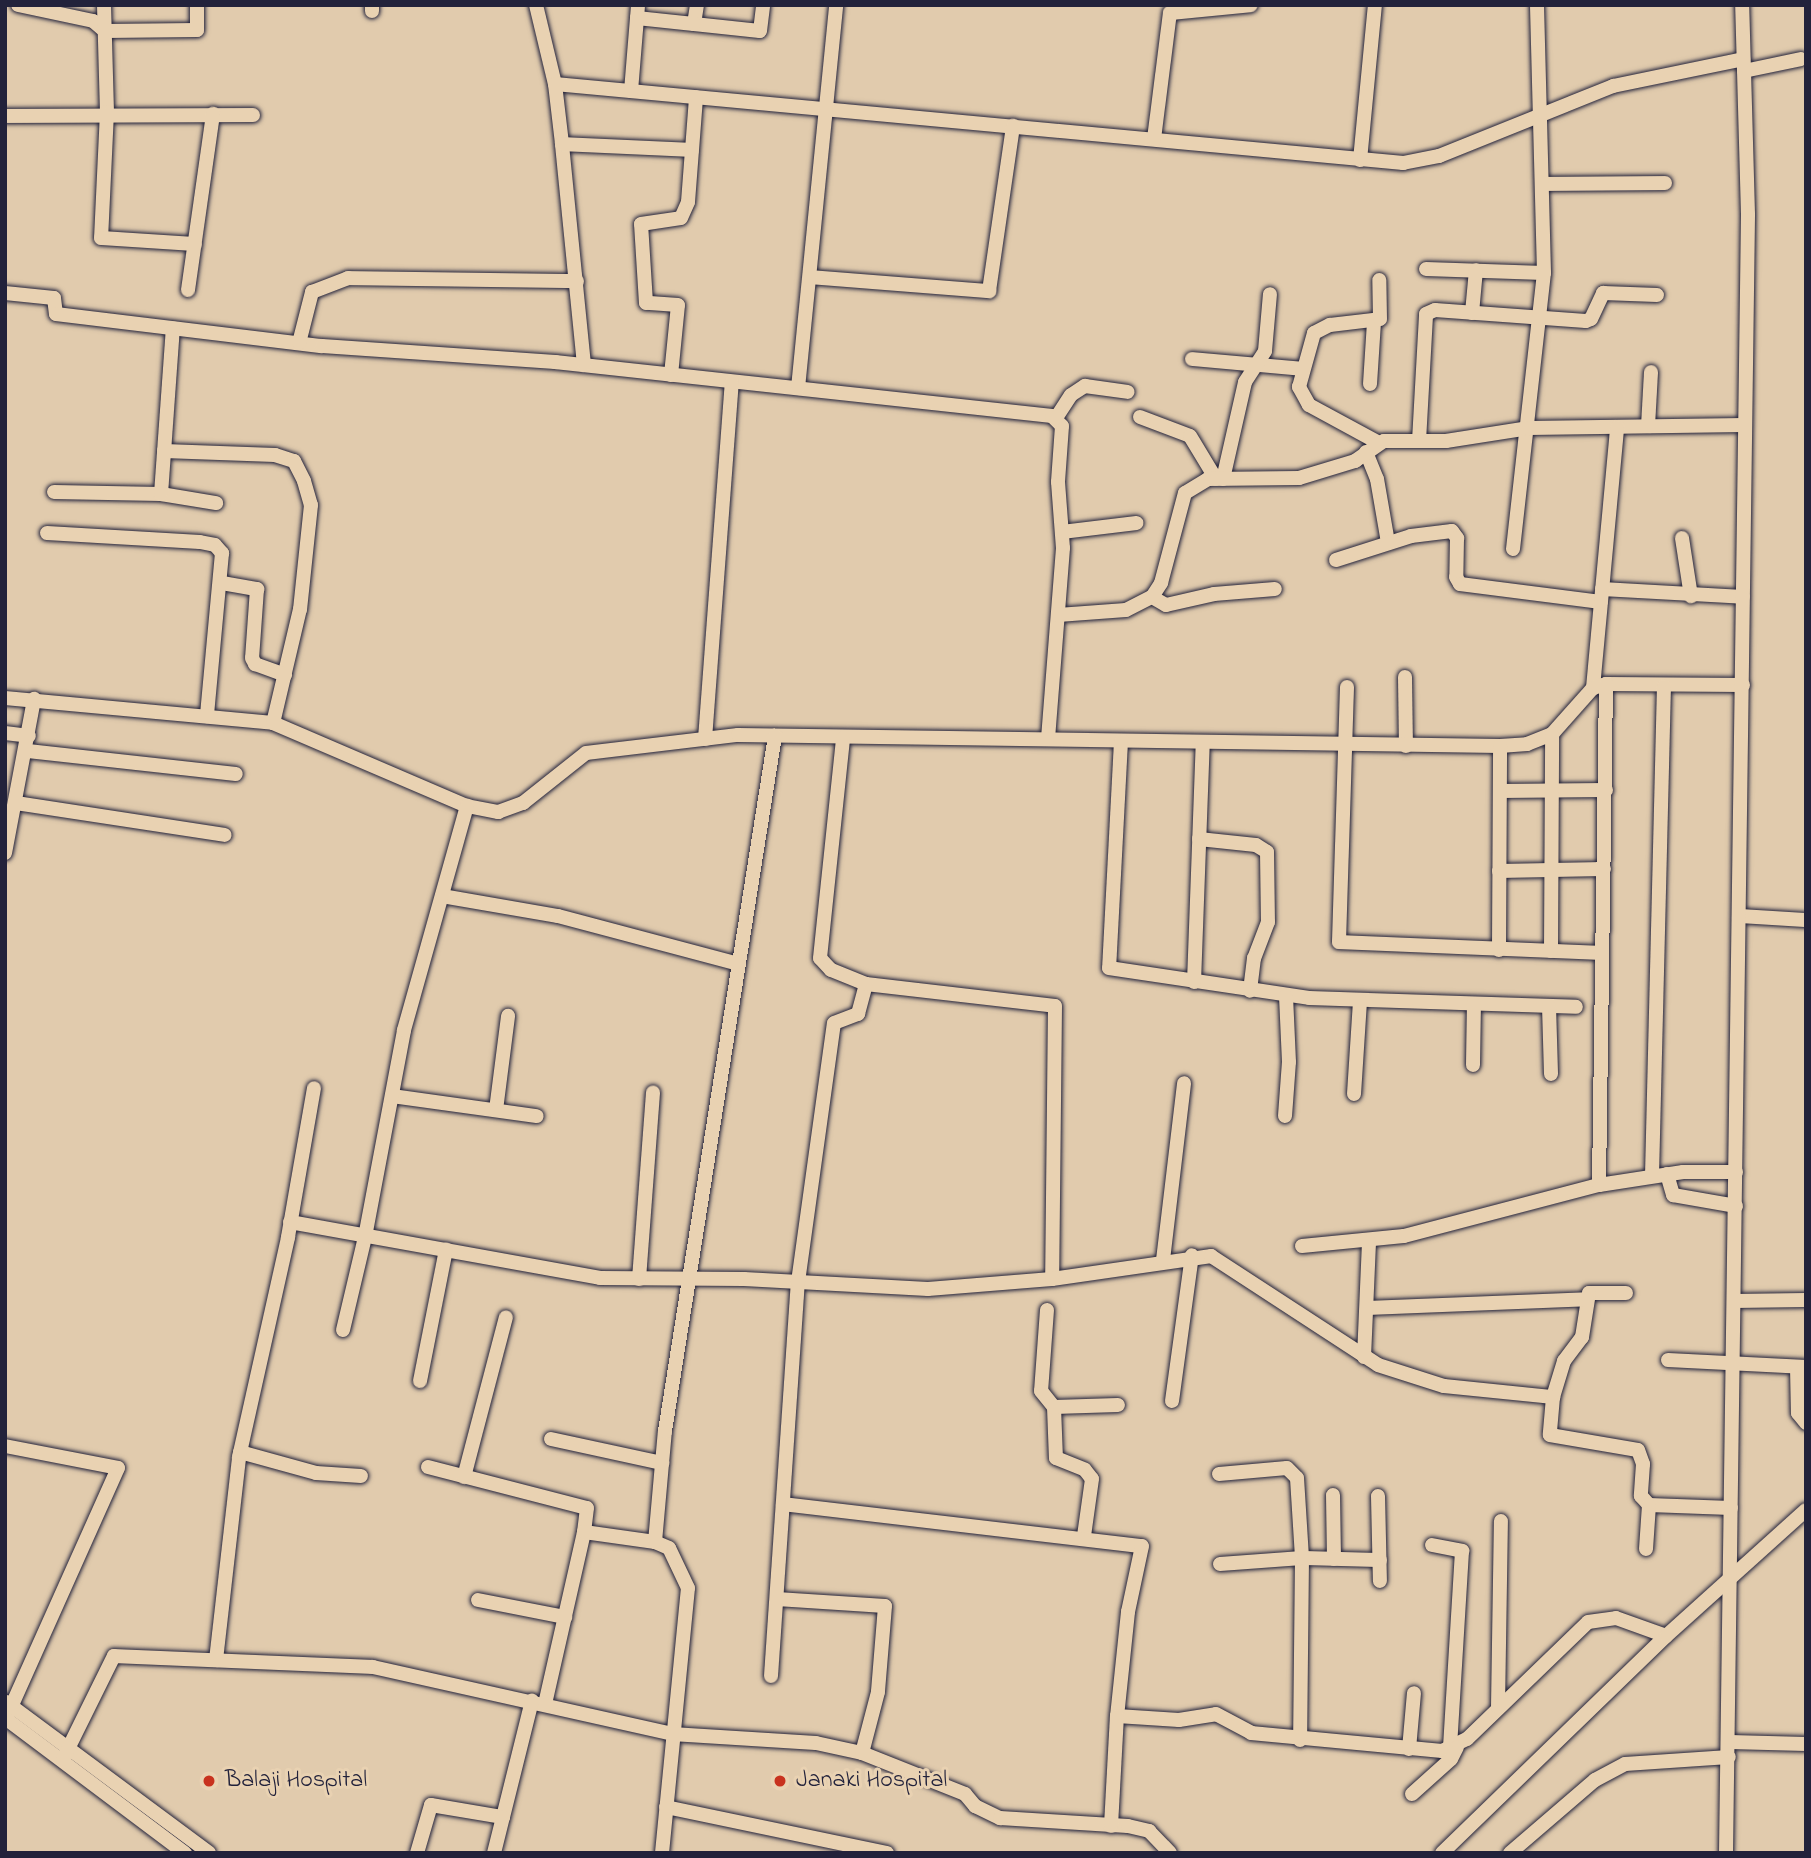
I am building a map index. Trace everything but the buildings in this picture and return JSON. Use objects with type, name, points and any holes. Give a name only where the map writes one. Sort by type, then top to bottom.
[{"type":"street","points":[[18,5],[93,21],[104,31],[197,30],[197,5]]},
{"type":"street","points":[[104,5],[107,112],[100,237],[195,244]]},
{"type":"street","points":[[536,5],[555,84],[584,365]]},
{"type":"street","points":[[694,24],[697,5]]},
{"type":"street","points":[[631,91],[637,12],[694,24],[760,31],[763,5]]},
{"type":"street","points":[[798,388],[828,109],[835,5]]},
{"type":"street","points":[[1154,139],[1170,13],[1251,5]]},
{"type":"street","points":[[1360,160],[1375,5]]},
{"type":"street","points":[[1513,549],[1529,428],[1544,273],[1544,184],[1537,5]]},
{"type":"street","points":[[1726,1853],[1748,214],[1742,5]]},
{"type":"street","points":[[555,84],[1360,160],[1423,160],[1632,81],[1801,59]]},
{"type":"street","points":[[671,375],[678,305],[646,303],[641,224],[681,218],[688,202],[696,97]]},
{"type":"street","points":[[5,116],[107,112],[253,115]]},
{"type":"street","points":[[188,290],[213,114]]},
{"type":"street","points":[[810,277],[989,291],[1013,126]]},
{"type":"street","points":[[562,144],[692,150]]},
{"type":"street","points":[[1544,184],[1665,183]]},
{"type":"street","points":[[1426,269],[1544,273]]},
{"type":"street","points":[[1472,313],[1476,270]]},
{"type":"street","points":[[299,343],[312,292],[348,278],[577,281]]},
{"type":"street","points":[[1370,384],[1374,322],[1382,313],[1379,280]]},
{"type":"street","points":[[5,293],[54,298],[56,314],[299,343],[584,365],[1056,418],[1062,426],[1062,532],[1048,738]]},
{"type":"street","points":[[1419,441],[1426,314],[1472,313],[1540,320],[1591,319],[1603,293],[1657,295]]},
{"type":"street","points":[[1220,479],[1245,382],[1265,351],[1270,294]]},
{"type":"street","points":[[1374,322],[1330,325],[1314,333],[1303,369],[1301,398],[1378,443],[1529,428],[1744,425]]},
{"type":"street","points":[[161,494],[173,328]]},
{"type":"street","points":[[1192,359],[1303,369]]},
{"type":"street","points":[[1648,426],[1651,372]]},
{"type":"street","points":[[705,739],[732,382]]},
{"type":"street","points":[[1056,418],[1071,395],[1085,386],[1128,392]]},
{"type":"street","points":[[1140,417],[1190,436],[1220,479]]},
{"type":"street","points":[[1599,1185],[1606,790],[1600,686],[1602,596],[1617,427]]},
{"type":"street","points":[[1058,615],[1126,610],[1152,597],[1161,583],[1185,493],[1195,484],[1220,479],[1299,478],[1338,468],[1378,443]]},
{"type":"street","points":[[164,451],[275,455],[294,461],[311,505],[300,608],[273,723]]},
{"type":"street","points":[[1366,452],[1377,479],[1388,543]]},
{"type":"street","points":[[54,492],[161,494],[216,503]]},
{"type":"street","points":[[1062,532],[1136,523]]},
{"type":"street","points":[[1336,560],[1388,543],[1452,531],[1457,538],[1456,577],[1460,584],[1602,596],[1743,597]]},
{"type":"street","points":[[47,533],[215,545],[225,565],[207,716]]},
{"type":"street","points":[[1682,538],[1691,596]]},
{"type":"street","points":[[222,583],[257,589],[252,658],[255,664],[285,675]]},
{"type":"street","points":[[1152,597],[1166,605],[1214,594],[1275,589]]},
{"type":"street","points":[[1405,677],[1406,746]]},
{"type":"street","points":[[5,698],[273,723],[467,806],[498,812],[523,803],[586,753],[705,739],[775,736],[1048,738],[1345,746],[1500,746],[1527,744],[1552,734],[1600,686],[1743,685]]},
{"type":"street","points":[[1664,686],[1660,1175],[1673,1195],[1735,1206]]},
{"type":"street","points":[[1347,687],[1339,942],[1602,953]]},
{"type":"street","points":[[5,853],[28,744],[34,699]]},
{"type":"street","points":[[5,733],[28,744],[236,774]]},
{"type":"street","points":[[1551,951],[1552,734]]},
{"type":"street","points":[[655,1542],[662,1463],[689,1279],[775,736]]},
{"type":"street","points":[[843,738],[820,958],[831,970],[866,984],[1055,1006],[1052,1279]]},
{"type":"street","points":[[1121,741],[1109,968],[1286,996],[1360,1001],[1576,1007]]},
{"type":"street","points":[[1194,982],[1203,742]]},
{"type":"street","points":[[1499,950],[1500,746]]},
{"type":"street","points":[[1500,791],[1606,790]]},
{"type":"street","points":[[16,803],[225,835]]},
{"type":"street","points":[[343,1329],[365,1237],[404,1030],[467,806]]},
{"type":"street","points":[[1199,839],[1256,845],[1267,852],[1268,922],[1252,965],[1250,991]]},
{"type":"street","points":[[1499,871],[1604,869]]},
{"type":"street","points":[[442,896],[558,916],[739,964]]},
{"type":"street","points":[[1739,916],[1806,920]]},
{"type":"street","points":[[771,1676],[799,1282],[834,1023],[858,1014],[866,984]]},
{"type":"street","points":[[1285,1115],[1289,1062],[1286,996]]},
{"type":"street","points":[[1354,1094],[1360,1001]]},
{"type":"street","points":[[1473,1065],[1474,1004]]},
{"type":"street","points":[[1549,1006],[1551,1073]]},
{"type":"street","points":[[496,1110],[508,1016]]},
{"type":"street","points":[[1163,1260],[1184,1083]]},
{"type":"street","points":[[216,1660],[240,1452],[290,1222],[314,1088]]},
{"type":"street","points":[[639,1279],[653,1093]]},
{"type":"street","points":[[391,1096],[537,1116]]},
{"type":"street","points":[[1302,1246],[1369,1242],[1473,1220],[1599,1185],[1660,1175],[1736,1172]]},
{"type":"street","points":[[290,1222],[600,1278],[799,1282],[928,1289],[1052,1279],[1192,1255],[1222,1261],[1364,1357],[1405,1376],[1444,1386],[1553,1397]]},
{"type":"street","points":[[1364,1357],[1369,1242]]},
{"type":"street","points":[[420,1381],[446,1250]]},
{"type":"street","points":[[1172,1401],[1192,1255]]},
{"type":"street","points":[[1626,1293],[1593,1290],[1587,1299],[1582,1337],[1564,1361],[1553,1397],[1548,1429],[1554,1438],[1638,1450],[1643,1464],[1641,1496],[1649,1505],[1646,1549]]},
{"type":"street","points":[[1367,1308],[1587,1299]]},
{"type":"street","points":[[1734,1301],[1806,1300]]},
{"type":"street","points":[[1047,1310],[1041,1391],[1054,1407],[1056,1458],[1085,1470],[1092,1479],[1084,1536]]},
{"type":"street","points":[[464,1477],[506,1317]]},
{"type":"street","points":[[1668,1360],[1801,1367],[1798,1413],[1806,1423]]},
{"type":"street","points":[[1054,1407],[1118,1405]]},
{"type":"street","points":[[551,1439],[662,1463]]},
{"type":"street","points":[[5,1446],[118,1468],[7,1711],[209,1853]]},
{"type":"street","points":[[240,1452],[316,1473],[361,1476]]},
{"type":"street","points":[[428,1468],[587,1508],[565,1617],[494,1853]]},
{"type":"street","points":[[1219,1474],[1294,1471],[1302,1558],[1300,1740]]},
{"type":"street","points":[[1333,1495],[1334,1559]]},
{"type":"street","points":[[1378,1496],[1380,1581]]},
{"type":"street","points":[[783,1504],[1084,1536],[1142,1546],[1128,1612],[1117,1716],[1111,1826]]},
{"type":"street","points":[[1649,1505],[1731,1508]]},
{"type":"street","points":[[1442,1853],[1665,1636],[1729,1583],[1806,1510]]},
{"type":"street","points":[[1498,1707],[1501,1521]]},
{"type":"street","points":[[584,1532],[655,1542],[669,1548],[688,1588],[662,1853]]},
{"type":"street","points":[[1412,1794],[1451,1759],[1453,1748],[1462,1550],[1432,1545]]},
{"type":"street","points":[[1220,1564],[1302,1558],[1380,1560]]},
{"type":"street","points":[[777,1600],[885,1606],[878,1692],[862,1753]]},
{"type":"street","points":[[478,1601],[565,1617]]},
{"type":"street","points":[[1117,1716],[1179,1720],[1222,1715],[1245,1732],[1300,1740],[1409,1749],[1453,1748],[1597,1618],[1630,1622],[1665,1636]]},
{"type":"street","points":[[66,1753],[114,1656],[373,1667],[672,1734],[816,1742],[862,1753],[965,1794],[975,1806],[1000,1818],[1111,1826],[1149,1832],[1170,1853]]},
{"type":"street","points":[[1409,1749],[1414,1693]]},
{"type":"street","points":[[1510,1853],[1595,1780],[1625,1764],[1729,1749],[1806,1744]]},
{"type":"street","points":[[66,1753],[185,1853]]},
{"type":"street","points":[[417,1853],[431,1805],[503,1817]]},
{"type":"street","points":[[666,1807],[887,1853]]},
{"type":"place","name":"Balaji Hospital","points":[[209,1781]]},
{"type":"place","name":"Janaki Hospital","points":[[780,1781]]}]
